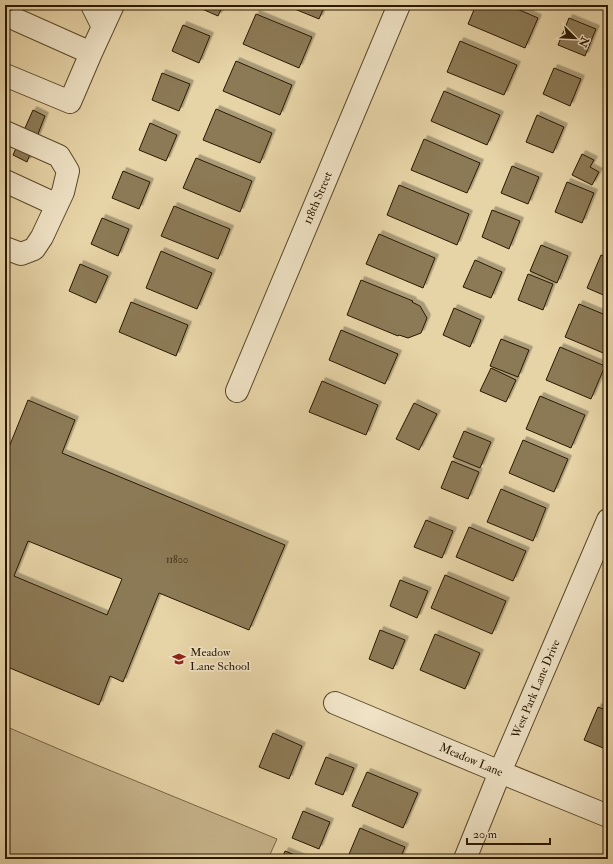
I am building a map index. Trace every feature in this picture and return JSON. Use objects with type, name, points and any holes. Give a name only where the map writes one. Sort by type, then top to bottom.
[{"type":"street","points":[[92,5],[103,27]]},
{"type":"street","points":[[5,74],[70,102],[113,5]]},
{"type":"street","name":"118th Street","points":[[237,391],[399,5]]},
{"type":"street","points":[[17,20],[91,53]]},
{"type":"street","points":[[5,132],[59,156],[68,171],[63,192],[42,237],[34,249],[21,254],[5,248]]},
{"type":"street","points":[[5,181],[57,205]]},
{"type":"street","name":"West Park Lane Drive","points":[[466,859],[500,772],[608,520]]},
{"type":"street","name":"Meadow Lane","points":[[335,703],[608,816]]},
{"type":"shaded area","points":[[5,726],[277,839],[268,859],[5,859]]},
{"type":"building","points":[[5,5],[18,5],[5,36]]},
{"type":"building","points":[[193,5],[223,5],[218,16]]},
{"type":"building","points":[[285,5],[325,5],[319,19]]},
{"type":"building","points":[[476,5],[508,5],[538,18],[525,48],[468,24]]},
{"type":"building","points":[[256,14],[312,37],[299,68],[243,44]]},
{"type":"building","points":[[569,18],[596,29],[585,56],[558,45]]},
{"type":"building","points":[[183,25],[210,36],[199,63],[172,51]]},
{"type":"building","points":[[460,41],[517,65],[504,95],[447,72]]},
{"type":"building","points":[[236,61],[292,85],[280,115],[223,91]]},
{"type":"building","points":[[554,68],[581,79],[570,106],[543,94]]},
{"type":"building","points":[[162,73],[190,84],[179,111],[152,100]]},
{"type":"building","points":[[444,91],[500,115],[487,145],[431,121]]},
{"type":"building","points":[[216,109],[272,133],[260,163],[203,140]]},
{"type":"building","points":[[33,110],[45,116],[27,162],[13,155]]},
{"type":"building","points":[[537,115],[564,127],[553,153],[526,142]]},
{"type":"building","points":[[150,123],[177,135],[166,161],[139,150]]},
{"type":"building","points":[[424,139],[480,163],[467,193],[411,170]]},
{"type":"building","points":[[582,154],[594,160],[590,167],[599,172],[592,185],[572,175]]},
{"type":"building","points":[[196,158],[252,181],[240,212],[183,188]]},
{"type":"building","points":[[512,166],[539,177],[528,204],[501,193]]},
{"type":"building","points":[[123,171],[150,182],[139,209],[112,198]]},
{"type":"building","points":[[567,182],[594,193],[582,223],[555,212]]},
{"type":"building","points":[[399,185],[469,214],[457,245],[387,215]]},
{"type":"building","points":[[174,206],[230,229],[218,259],[161,236]]},
{"type":"building","points":[[492,210],[520,221],[509,249],[482,237]]},
{"type":"building","points":[[102,218],[129,229],[118,256],[91,244]]},
{"type":"building","points":[[379,234],[435,258],[423,288],[366,264]]},
{"type":"building","points":[[541,245],[568,256],[557,283],[530,271]]},
{"type":"building","points":[[161,251],[212,273],[197,309],[146,288]]},
{"type":"building","points":[[601,255],[608,258],[608,297],[587,288]]},
{"type":"building","points":[[475,260],[502,272],[491,298],[463,287]]},
{"type":"building","points":[[80,264],[108,276],[96,303],[69,291]]},
{"type":"building","points":[[528,274],[553,284],[543,310],[518,300]]},
{"type":"building","points":[[361,280],[413,301],[412,302],[420,306],[427,318],[421,333],[408,338],[398,336],[347,315]]},
{"type":"building","points":[[131,302],[188,325],[176,356],[119,332]]},
{"type":"building","points":[[579,304],[608,316],[608,355],[565,337]]},
{"type":"building","points":[[454,308],[481,320],[470,347],[443,335]]},
{"type":"building","points":[[341,330],[398,354],[385,384],[329,360]]},
{"type":"building","points":[[501,339],[529,350],[518,377],[490,366]]},
{"type":"building","points":[[560,347],[605,366],[591,399],[546,380]]},
{"type":"building","points":[[491,368],[516,380],[506,402],[480,391]]},
{"type":"building","points":[[322,381],[378,405],[366,435],[309,412]]},
{"type":"building","points":[[540,396],[585,415],[571,448],[526,429]]},
{"type":"building","points":[[28,400],[75,420],[62,453],[285,545],[249,630],[159,593],[123,682],[110,676],[99,705],[5,666],[5,457]],"holes":[[[28,541],[122,579],[107,615],[14,576]]]},
{"type":"building","points":[[414,403],[437,414],[419,450],[396,439]]},
{"type":"building","points":[[464,431],[491,442],[480,468],[453,457]]},
{"type":"building","points":[[523,440],[568,459],[554,492],[509,473]]},
{"type":"building","points":[[452,461],[479,472],[468,499],[441,488]]},
{"type":"building","points":[[501,489],[546,508],[533,541],[487,522]]},
{"type":"building","points":[[426,520],[453,531],[442,558],[414,547]]},
{"type":"building","points":[[469,527],[526,551],[513,581],[456,557]]},
{"type":"building","points":[[445,575],[506,601],[492,634],[431,608]]},
{"type":"building","points":[[400,580],[428,591],[417,618],[390,606]]},
{"type":"building","points":[[380,630],[405,640],[393,669],[369,659]]},
{"type":"building","points":[[435,634],[480,653],[465,689],[420,670]]},
{"type":"building","points":[[598,707],[608,711],[608,750],[584,740]]},
{"type":"building","points":[[273,733],[302,746],[289,779],[259,767]]},
{"type":"building","points":[[326,757],[354,768],[343,795],[315,784]]},
{"type":"building","points":[[367,772],[418,793],[403,828],[352,806]]},
{"type":"building","points":[[303,811],[330,822],[319,849],[292,838]]},
{"type":"building","points":[[360,828],[405,847],[400,859],[347,859]]},
{"type":"building","points":[[285,851],[305,859],[282,859]]},
{"type":"place","name":"Meadow Lane School","points":[[179,659]]}]
